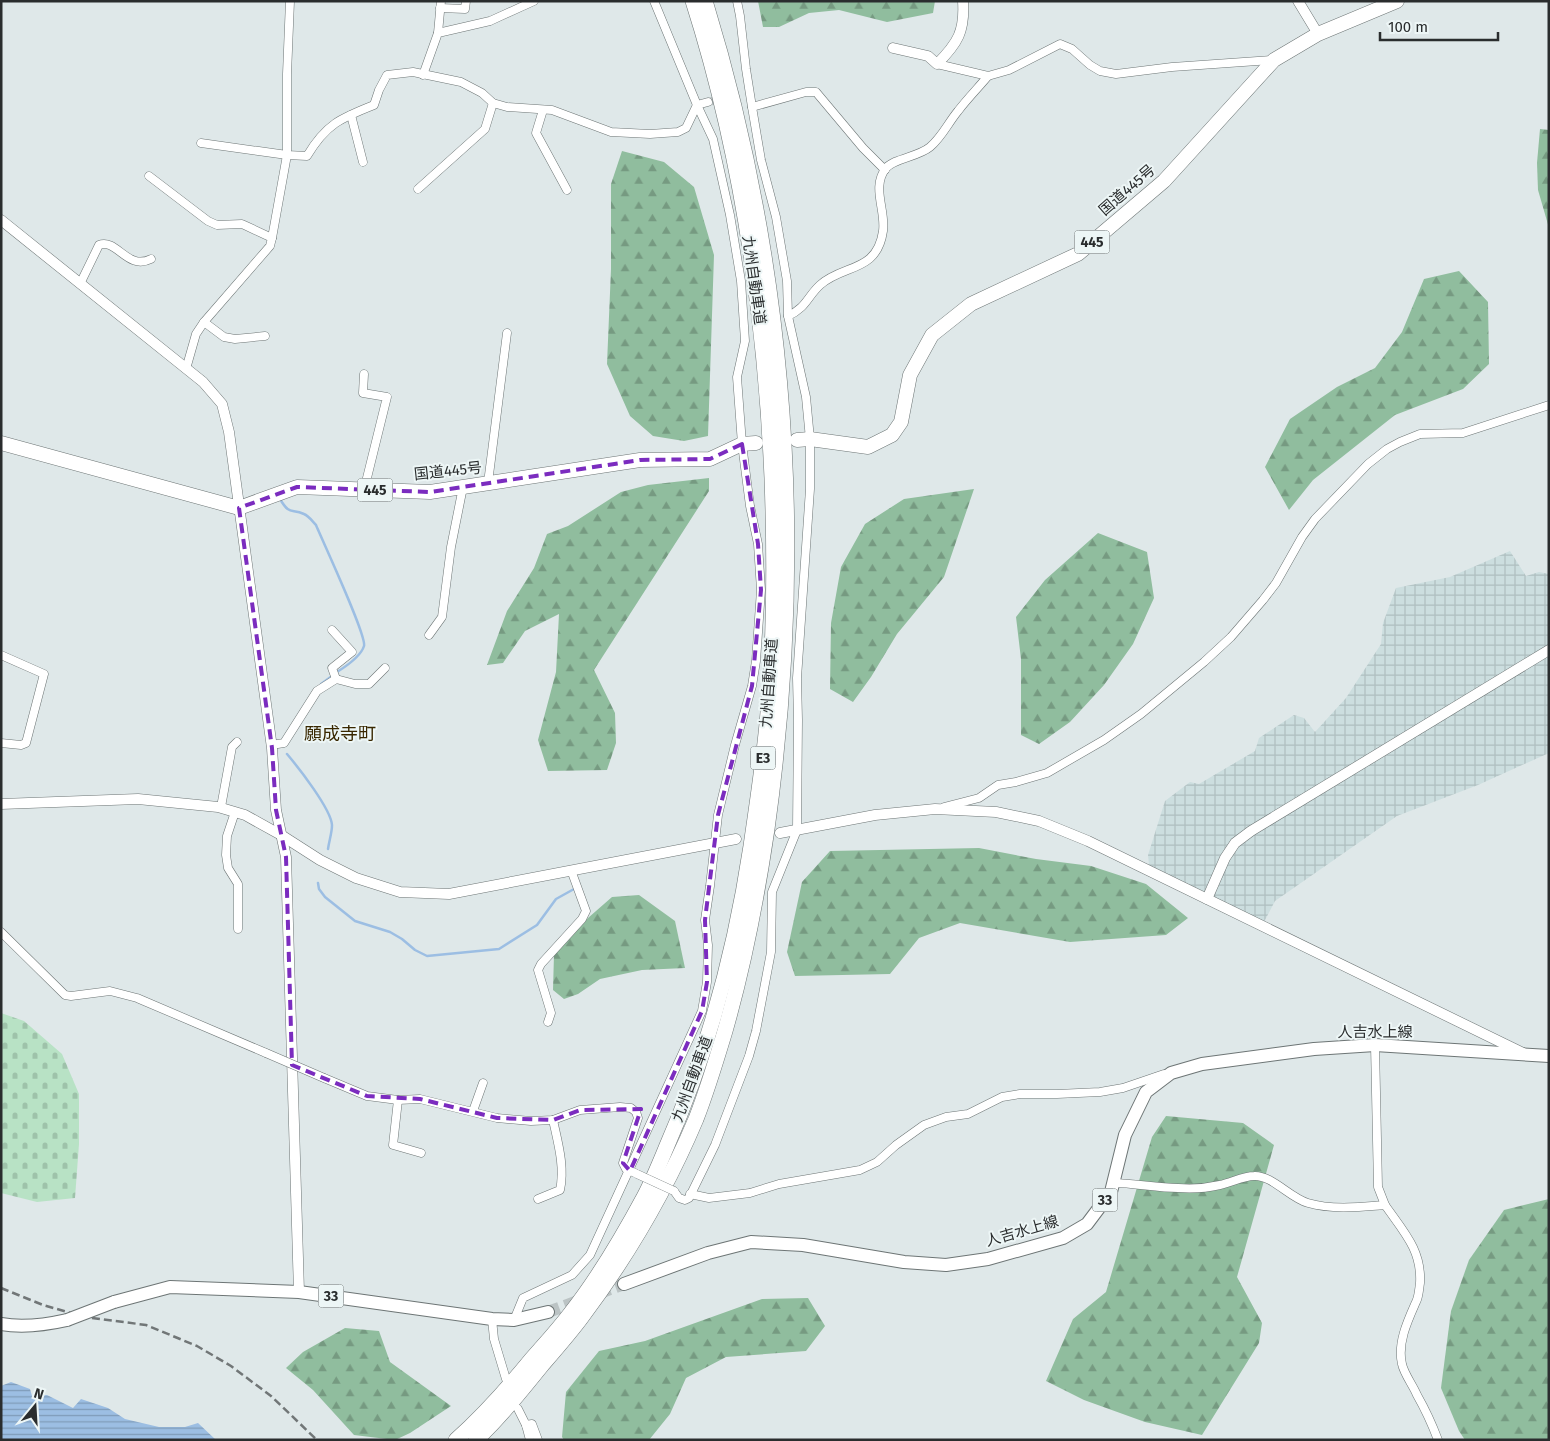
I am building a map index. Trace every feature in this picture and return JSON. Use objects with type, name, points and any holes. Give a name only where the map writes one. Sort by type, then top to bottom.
[{"type":"highway","name":"九州自動車道","points":[[456,1440],[503,1393],[571,1314],[613,1250],[645,1196],[682,1111],[704,1052],[735,940],[748,865],[767,723],[773,633],[774,527],[769,408],[757,291],[738,177],[712,65],[693,1]]},
{"type":"highway","name":"九州自動車道","points":[[476,1440],[511,1403],[582,1318],[657,1200],[696,1118],[718,1056],[748,945],[762,867],[780,725],[786,632],[788,510],[780,377],[767,272],[750,176],[734,107],[705,1]]},
{"type":"highway","name":"国道445号","points":[[803,440],[868,447],[892,435],[901,422],[910,375],[932,335],[971,304],[1078,254],[1164,181],[1274,60],[1318,34],[1397,1]]},
{"type":"highway","points":[[1,443],[239,508]]},
{"type":"highway","name":"国道445号","points":[[239,508],[297,487],[430,492],[640,460],[710,459],[742,444],[756,443]]},
{"type":"main road","name":"人吉水上線","points":[[624,1284],[708,1253],[751,1242],[803,1245],[904,1262],[946,1265],[988,1259],[1063,1238],[1088,1224],[1111,1192],[1125,1135],[1146,1092],[1170,1072],[1211,1063],[1314,1050],[1375,1045],[1549,1056]]},
{"type":"main road","name":"33","points":[[1,1324],[25,1327],[44,1325],[67,1320],[114,1302],[170,1288],[299,1292],[492,1319],[514,1320],[548,1312]]},
{"type":"street","points":[[186,369],[196,334],[204,322],[270,246],[287,155],[290,1]]},
{"type":"street","points":[[423,75],[438,33],[441,4],[465,9],[466,1]]},
{"type":"street","points":[[438,33],[490,21],[534,1]]},
{"type":"street","points":[[514,1320],[523,1298],[572,1275],[590,1255],[634,1172],[702,1011],[707,982],[708,945],[705,920],[720,806],[752,686],[758,634],[761,590],[758,544],[750,506],[742,444],[737,377],[745,341],[741,280],[730,215],[713,139],[654,1]]},
{"type":"street","points":[[1,932],[65,995],[71,996],[110,991],[137,998],[367,1096],[398,1100],[420,1099],[497,1118],[531,1121],[553,1120],[580,1110],[620,1107],[634,1109],[638,1118],[623,1163],[624,1167],[674,1191],[679,1198],[688,1200],[715,1145],[749,1056],[756,1031],[771,952],[772,892],[797,830],[797,678],[810,489],[803,440],[806,397],[788,316],[787,281],[777,226],[761,160],[749,92],[737,1]]},
{"type":"street","points":[[937,64],[952,48],[963,27],[963,1]]},
{"type":"street","points":[[1298,1],[1318,34]]},
{"type":"street","points":[[893,48],[928,56],[937,64],[988,76],[1009,70],[1060,44],[1072,49],[1100,71],[1116,74],[1172,67],[1274,60]]},
{"type":"street","points":[[201,143],[307,156],[323,131],[342,118],[374,105],[387,75],[413,72],[461,82],[482,93],[493,103],[507,107],[552,110],[611,132],[650,134],[678,132],[686,128],[697,105],[708,102]]},
{"type":"street","points":[[788,316],[798,311],[821,284],[870,259],[877,250],[883,232],[879,188],[885,170],[889,165],[919,155],[939,140],[958,111],[988,76]]},
{"type":"street","points":[[740,94],[749,92]]},
{"type":"street","points":[[752,107],[806,92],[816,92],[863,148],[885,170]]},
{"type":"street","points":[[418,189],[485,129],[493,103]]},
{"type":"street","points":[[543,110],[536,132],[567,190]]},
{"type":"street","points":[[350,114],[363,162]]},
{"type":"street","points":[[149,176],[217,225],[242,224],[272,238]]},
{"type":"street","points":[[1,220],[202,382],[222,404],[229,432],[271,744],[276,810],[286,857],[299,1292]]},
{"type":"street","points":[[80,284],[99,246],[103,244],[110,245],[132,260],[143,262],[151,259]]},
{"type":"street","points":[[204,322],[224,337],[235,339],[265,336]]},
{"type":"street","points":[[488,483],[506,333]]},
{"type":"street","points":[[364,374],[363,393],[387,397],[364,490]]},
{"type":"street","points":[[780,833],[875,815],[935,809],[979,798],[998,785],[1047,773],[1104,740],[1141,714],[1231,637],[1271,588],[1315,519],[1368,464],[1387,449],[1420,434],[1463,433],[1549,405]]},
{"type":"street","points":[[429,635],[442,617],[451,547],[463,487]]},
{"type":"street","points":[[332,630],[352,652],[332,668],[336,679]]},
{"type":"street","points":[[1207,899],[1225,858],[1235,843],[1251,831],[1549,650]]},
{"type":"street","points":[[1,655],[44,674],[26,743],[1,743]]},
{"type":"street","points":[[271,744],[284,743],[317,691],[336,679],[355,684],[369,684],[385,668]]},
{"type":"street","points":[[221,807],[232,748],[238,742]]},
{"type":"street","points":[[1,804],[138,799],[221,807],[245,815],[320,860],[356,878],[400,892],[449,894],[736,839]]},
{"type":"street","points":[[935,809],[996,812],[1039,822],[1088,841],[1528,1056]]},
{"type":"street","points":[[234,812],[227,836],[226,855],[228,868],[238,884],[238,928]]},
{"type":"street","points":[[548,1022],[551,1013],[538,970],[541,964],[582,919],[586,911],[571,870]]},
{"type":"street","points":[[1375,1045],[1378,1187],[1384,1206],[1408,1236],[1415,1250],[1420,1274],[1417,1300],[1406,1324],[1401,1347],[1402,1364],[1428,1414],[1438,1440]]},
{"type":"street","points":[[690,1194],[709,1198],[750,1193],[779,1184],[860,1170],[877,1162],[896,1145],[924,1125],[946,1117],[968,1114],[1002,1097],[1020,1094],[1100,1092],[1123,1088],[1170,1072]]},
{"type":"street","points":[[474,1111],[482,1083]]},
{"type":"street","points":[[398,1100],[393,1145],[421,1153]]},
{"type":"street","points":[[538,1199],[560,1190],[562,1168],[553,1120]]},
{"type":"street","points":[[1113,1183],[1178,1188],[1219,1185],[1253,1176],[1266,1178],[1295,1198],[1320,1206],[1384,1206]]},
{"type":"street","points":[[492,1319],[494,1339],[506,1379]]},
{"type":"street","points":[[518,1409],[526,1425],[530,1440]]},
{"type":"street","points":[[526,1425],[532,1424],[538,1440]]},
{"type":"highlighted area","points":[[742,444],[758,544],[761,590],[752,686],[718,815],[705,920],[707,982],[702,1011],[630,1171],[623,1163],[641,1109],[580,1110],[553,1120],[497,1118],[420,1099],[367,1096],[292,1065],[286,857],[276,810],[272,748],[239,508],[297,487],[430,492],[640,460],[710,459]]},
{"type":"shaded area","points":[[1510,551],[1526,576],[1539,572],[1549,574],[1549,753],[1478,785],[1397,816],[1275,901],[1264,922],[1149,865],[1148,855],[1165,801],[1190,782],[1199,784],[1255,751],[1259,738],[1294,715],[1304,718],[1315,732],[1346,698],[1381,644],[1383,623],[1396,588],[1450,577]]},
{"type":"green space","points":[[758,1],[935,1],[933,13],[887,22],[839,10],[809,13],[779,27],[763,27]]},
{"type":"green space","points":[[1540,129],[1549,130],[1549,228],[1538,190],[1537,163]]},
{"type":"green space","points":[[622,151],[664,162],[694,187],[714,255],[708,436],[684,441],[653,436],[630,416],[607,364],[611,269],[611,184]]},
{"type":"green space","points":[[1459,271],[1488,302],[1489,364],[1463,389],[1395,415],[1313,480],[1289,510],[1265,467],[1290,419],[1337,387],[1375,368],[1402,332],[1424,279]]},
{"type":"green space","points":[[709,478],[709,491],[594,670],[615,713],[616,743],[607,770],[548,771],[538,740],[556,672],[559,614],[525,631],[503,663],[487,665],[507,611],[534,568],[547,534],[568,526],[621,492],[648,485]]},
{"type":"green space","points":[[974,489],[944,577],[897,634],[871,677],[853,702],[830,689],[831,623],[841,567],[865,524],[904,499]]},
{"type":"green space","points":[[1098,533],[1147,552],[1154,598],[1133,644],[1104,685],[1070,722],[1039,744],[1021,735],[1021,659],[1016,617],[1045,580]]},
{"type":"green space","points":[[979,848],[1036,859],[1091,866],[1146,884],[1188,918],[1166,935],[1070,942],[960,923],[919,938],[890,974],[795,976],[787,952],[802,882],[830,851]]},
{"type":"green space","points":[[639,895],[675,921],[685,968],[642,970],[600,979],[578,994],[564,999],[553,990],[554,954],[588,918],[612,897]]},
{"type":"green space","points":[[1,1013],[24,1021],[62,1054],[79,1094],[79,1144],[75,1198],[37,1202],[1,1193]]},
{"type":"green space","points":[[1166,1116],[1243,1123],[1274,1145],[1237,1277],[1262,1323],[1259,1343],[1202,1435],[1145,1422],[1084,1400],[1046,1381],[1073,1319],[1106,1292],[1152,1137]]},
{"type":"green space","points":[[1549,1199],[1549,1440],[1465,1440],[1459,1431],[1441,1388],[1451,1311],[1469,1260],[1504,1210]]},
{"type":"green space","points":[[808,1298],[825,1326],[806,1351],[726,1357],[686,1378],[670,1414],[649,1440],[564,1440],[562,1437],[566,1392],[599,1351],[645,1341],[762,1299]]},
{"type":"green space","points":[[345,1328],[379,1331],[390,1362],[451,1406],[410,1433],[395,1440],[354,1435],[313,1390],[286,1368],[303,1352]]},
{"type":"water","points":[[11,1382],[30,1389],[32,1396],[47,1395],[73,1408],[81,1399],[108,1408],[125,1419],[159,1427],[185,1427],[198,1423],[216,1440],[1,1440],[1,1386]]},
{"type":"waterway","points":[[280,499],[289,510],[306,515],[316,525],[359,625],[364,646],[360,654],[337,672]]},
{"type":"waterway","points":[[321,684],[332,676]]},
{"type":"waterway","points":[[287,754],[313,788],[330,818],[332,828],[328,849]]},
{"type":"waterway","points":[[318,883],[319,889],[325,897],[355,921],[390,932],[427,956],[499,949],[537,925],[556,899],[574,889]]},
{"type":"tunnel","points":[[708,102],[741,94]]},
{"type":"tunnel","points":[[548,1312],[624,1284]]},
{"type":"railway","points":[[1,1288],[43,1305],[85,1317],[146,1325],[197,1346],[231,1366],[271,1396],[317,1440]]},
{"type":"district","name":"願成寺町","points":[[340,734]]}]
